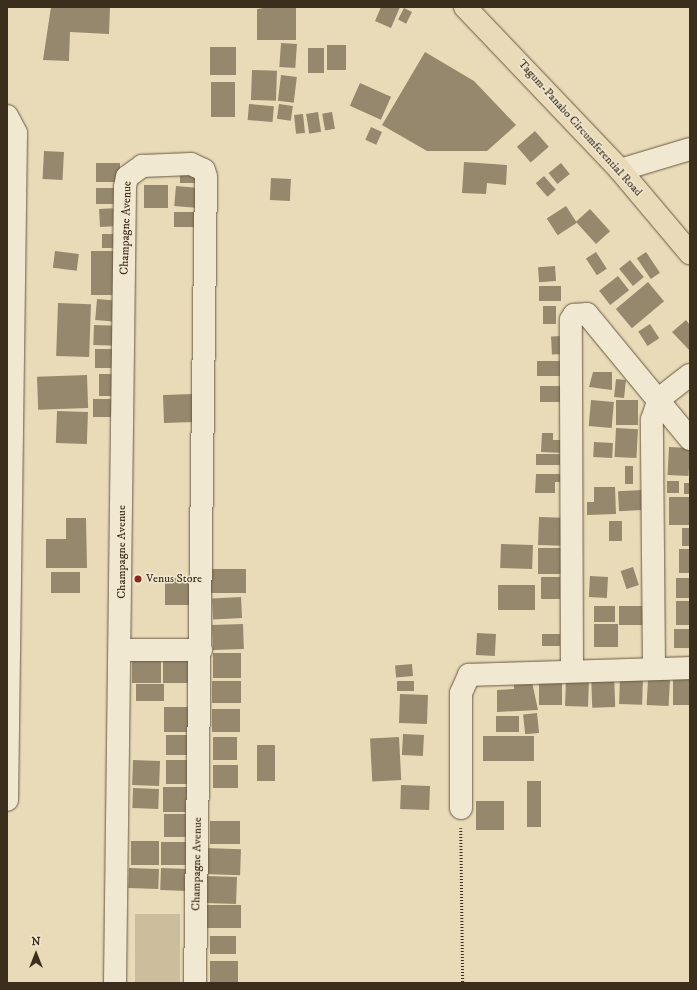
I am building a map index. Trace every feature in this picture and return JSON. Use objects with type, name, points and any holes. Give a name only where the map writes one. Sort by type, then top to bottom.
[{"type":"main road","name":"Tagum-Panabo Circumferential Road","points":[[465,7],[620,170],[690,253]]},
{"type":"street","points":[[7,116],[16,133],[7,800]]},
{"type":"street","points":[[620,170],[690,149]]},
{"type":"street","name":"Champagne Avenue","points":[[115,983],[121,650],[125,186],[127,177],[142,166],[191,164],[204,170],[206,177],[201,650],[195,983]]},
{"type":"street","points":[[572,671],[571,320],[574,315],[587,314],[659,400],[690,440]]},
{"type":"street","points":[[654,669],[652,420],[659,400],[690,375]]},
{"type":"street","points":[[121,650],[201,650]]},
{"type":"street","points":[[461,808],[462,693],[469,675],[690,668]]},
{"type":"path","points":[[461,808],[463,983]]},
{"type":"shaded area","points":[[135,914],[180,914],[180,983],[135,983]]},
{"type":"building","points":[[51,7],[110,7],[109,34],[70,32],[69,61],[43,60]]},
{"type":"building","points":[[270,7],[296,7],[296,40],[257,40],[257,9]]},
{"type":"building","points":[[381,7],[400,7],[391,28],[375,21]]},
{"type":"building","points":[[404,8],[412,12],[406,24],[398,20]]},
{"type":"building","points":[[281,43],[297,44],[295,68],[279,67]]},
{"type":"building","points":[[327,45],[346,45],[346,70],[327,70]]},
{"type":"building","points":[[210,47],[236,47],[236,75],[210,75]]},
{"type":"building","points":[[308,48],[324,48],[324,73],[308,73]]},
{"type":"building","points":[[425,52],[474,81],[516,125],[487,151],[427,151],[382,125]]},
{"type":"building","points":[[252,70],[277,71],[276,101],[251,100]]},
{"type":"building","points":[[281,75],[297,77],[294,103],[278,101]]},
{"type":"building","points":[[211,82],[235,82],[235,117],[211,117]]},
{"type":"building","points":[[360,83],[391,97],[381,120],[350,106]]},
{"type":"building","points":[[249,104],[274,106],[273,122],[248,120]]},
{"type":"building","points":[[279,104],[293,106],[291,121],[277,119]]},
{"type":"building","points":[[318,112],[321,132],[309,134],[306,114]]},
{"type":"building","points":[[332,112],[335,129],[325,130],[322,114]]},
{"type":"building","points":[[303,114],[305,133],[296,134],[294,115]]},
{"type":"building","points":[[371,127],[382,132],[376,145],[365,140]]},
{"type":"building","points":[[535,131],[549,147],[531,163],[517,147]]},
{"type":"building","points":[[44,151],[64,152],[63,180],[43,179]]},
{"type":"building","points":[[464,162],[507,165],[506,185],[487,183],[486,194],[462,193]]},
{"type":"building","points":[[96,163],[120,163],[120,182],[96,182]]},
{"type":"building","points":[[561,163],[570,174],[557,184],[549,173]]},
{"type":"building","points":[[180,167],[197,167],[197,183],[180,183]]},
{"type":"building","points":[[544,176],[556,190],[548,197],[536,183]]},
{"type":"building","points":[[271,178],[291,179],[290,201],[270,200]]},
{"type":"building","points":[[144,185],[168,185],[168,208],[144,208]]},
{"type":"building","points":[[176,186],[200,188],[198,208],[174,206]]},
{"type":"building","points":[[96,188],[120,188],[120,204],[96,204]]},
{"type":"building","points":[[566,206],[577,223],[558,235],[547,219]]},
{"type":"building","points":[[118,208],[119,226],[100,227],[99,209]]},
{"type":"building","points":[[590,209],[610,231],[596,244],[576,222]]},
{"type":"building","points":[[174,212],[199,212],[199,227],[174,227]]},
{"type":"building","points":[[102,234],[119,234],[119,248],[102,248]]},
{"type":"building","points":[[55,251],[79,254],[77,271],[53,268]]},
{"type":"building","points":[[91,251],[120,251],[120,295],[91,295]]},
{"type":"building","points":[[596,252],[607,269],[597,275],[586,259]]},
{"type":"building","points":[[646,252],[660,273],[651,279],[637,258]]},
{"type":"building","points":[[630,260],[644,277],[633,286],[619,269]]},
{"type":"building","points":[[555,266],[556,281],[539,282],[538,267]]},
{"type":"building","points":[[618,276],[629,290],[610,305],[599,291]]},
{"type":"building","points":[[648,282],[664,301],[632,328],[616,309]]},
{"type":"building","points":[[539,286],[561,286],[561,301],[539,301]]},
{"type":"building","points":[[97,299],[118,301],[116,322],[95,320]]},
{"type":"building","points":[[58,303],[91,304],[89,357],[56,356]]},
{"type":"building","points":[[543,306],[556,306],[556,324],[543,324]]},
{"type":"building","points":[[686,320],[690,325],[689,350],[672,332]]},
{"type":"building","points":[[650,324],[659,338],[648,346],[638,332]]},
{"type":"building","points":[[94,325],[118,326],[117,346],[93,345]]},
{"type":"building","points":[[562,336],[563,354],[552,355],[551,337]]},
{"type":"building","points":[[95,349],[118,349],[118,368],[95,368]]},
{"type":"building","points":[[537,361],[562,361],[562,376],[537,376]]},
{"type":"building","points":[[593,372],[612,372],[612,390],[589,387]]},
{"type":"building","points":[[99,374],[116,374],[116,396],[99,396]]},
{"type":"building","points":[[87,375],[88,408],[38,410],[37,377]]},
{"type":"building","points":[[616,379],[626,380],[624,398],[614,397]]},
{"type":"building","points":[[540,386],[562,386],[562,402],[540,402]]},
{"type":"building","points":[[193,394],[194,422],[164,423],[163,395]]},
{"type":"building","points":[[93,399],[115,399],[115,417],[93,417]]},
{"type":"building","points":[[591,400],[614,402],[612,428],[589,426]]},
{"type":"building","points":[[616,400],[638,400],[638,425],[616,425]]},
{"type":"building","points":[[57,411],[88,412],[87,444],[56,443]]},
{"type":"building","points":[[616,428],[638,429],[636,458],[614,457]]},
{"type":"building","points":[[542,433],[553,433],[553,440],[563,440],[563,453],[541,452]]},
{"type":"building","points":[[594,442],[613,443],[612,458],[593,457]]},
{"type":"building","points":[[669,447],[690,448],[689,476],[668,475]]},
{"type":"building","points":[[536,454],[560,454],[560,465],[536,465]]},
{"type":"building","points":[[625,466],[633,466],[633,484],[625,484]]},
{"type":"building","points":[[536,474],[565,474],[565,482],[555,482],[555,493],[535,493]]},
{"type":"building","points":[[667,481],[679,481],[679,493],[667,493]]},
{"type":"building","points":[[684,483],[690,483],[690,494],[684,494]]},
{"type":"building","points":[[594,487],[615,487],[616,514],[587,515],[587,502],[594,502]]},
{"type":"building","points":[[642,490],[643,510],[619,511],[618,491]]},
{"type":"building","points":[[669,497],[690,497],[690,525],[669,525]]},
{"type":"building","points":[[539,517],[564,518],[563,546],[538,545]]},
{"type":"building","points":[[66,518],[86,518],[87,568],[46,568],[46,539],[66,539]]},
{"type":"building","points":[[609,521],[622,521],[622,541],[609,541]]},
{"type":"building","points":[[682,528],[690,528],[690,546],[682,546]]},
{"type":"building","points":[[501,544],[533,545],[532,569],[500,568]]},
{"type":"building","points":[[538,548],[564,548],[564,574],[538,574]]},
{"type":"building","points":[[679,549],[690,549],[690,573],[679,573]]},
{"type":"building","points":[[633,567],[639,585],[627,589],[621,571]]},
{"type":"building","points":[[211,569],[246,569],[246,593],[211,593]]},
{"type":"building","points":[[51,572],[80,572],[80,593],[51,593]]},
{"type":"building","points":[[590,576],[608,577],[607,598],[589,597]]},
{"type":"building","points":[[541,577],[560,577],[560,599],[541,599]]},
{"type":"building","points":[[165,578],[192,578],[192,605],[165,605]]},
{"type":"building","points":[[676,578],[690,578],[690,598],[676,598]]},
{"type":"building","points":[[498,585],[535,585],[535,610],[498,610]]},
{"type":"building","points":[[241,597],[242,618],[213,619],[212,599]]},
{"type":"building","points":[[676,601],[690,601],[690,625],[676,625]]},
{"type":"building","points":[[594,606],[615,606],[615,622],[594,622]]},
{"type":"building","points":[[619,606],[645,606],[645,625],[619,625]]},
{"type":"building","points":[[243,624],[244,649],[213,650],[212,625]]},
{"type":"building","points":[[594,624],[618,624],[618,647],[594,647]]},
{"type":"building","points":[[674,629],[690,629],[690,648],[674,648]]},
{"type":"building","points":[[477,633],[496,634],[495,656],[476,655]]},
{"type":"building","points":[[542,634],[560,634],[560,646],[542,646]]},
{"type":"building","points":[[213,653],[241,653],[241,678],[213,678]]},
{"type":"building","points":[[132,657],[161,657],[161,683],[132,683]]},
{"type":"building","points":[[163,657],[191,657],[191,683],[163,683]]},
{"type":"building","points":[[412,664],[413,676],[396,677],[395,665]]},
{"type":"building","points":[[614,672],[615,707],[592,708],[591,673]]},
{"type":"building","points":[[620,678],[643,679],[642,705],[619,704]]},
{"type":"building","points":[[673,678],[690,678],[690,705],[673,705]]},
{"type":"building","points":[[566,679],[589,680],[588,707],[565,706]]},
{"type":"building","points":[[648,679],[670,680],[669,706],[647,705]]},
{"type":"building","points":[[212,681],[241,681],[241,703],[212,703]]},
{"type":"building","points":[[397,681],[414,681],[414,691],[397,691]]},
{"type":"building","points":[[539,681],[562,681],[562,705],[539,705]]},
{"type":"building","points":[[532,682],[538,710],[497,712],[497,690],[514,689],[514,683]]},
{"type":"building","points":[[136,684],[164,684],[164,701],[136,701]]},
{"type":"building","points":[[400,694],[428,695],[427,724],[399,723]]},
{"type":"building","points":[[164,707],[191,707],[191,732],[164,732]]},
{"type":"building","points":[[212,709],[240,709],[240,732],[212,732]]},
{"type":"building","points":[[537,713],[539,733],[525,734],[523,714]]},
{"type":"building","points":[[496,716],[519,716],[519,732],[496,732]]},
{"type":"building","points":[[403,734],[424,735],[423,756],[402,755]]},
{"type":"building","points":[[166,735],[191,735],[191,755],[166,755]]},
{"type":"building","points":[[483,736],[534,736],[534,761],[483,761]]},
{"type":"building","points":[[213,737],[237,737],[237,760],[213,760]]},
{"type":"building","points":[[399,737],[401,780],[372,781],[370,739]]},
{"type":"building","points":[[257,745],[275,745],[275,781],[257,781]]},
{"type":"building","points":[[133,760],[160,761],[159,786],[132,785]]},
{"type":"building","points":[[166,760],[191,760],[191,784],[166,784]]},
{"type":"building","points":[[213,765],[238,765],[238,788],[213,788]]},
{"type":"building","points":[[527,781],[541,781],[541,827],[527,827]]},
{"type":"building","points":[[401,785],[430,786],[429,810],[400,809]]},
{"type":"building","points":[[163,787],[190,787],[190,812],[163,812]]},
{"type":"building","points":[[133,788],[159,789],[158,809],[132,808]]},
{"type":"building","points":[[476,801],[504,801],[504,830],[476,830]]},
{"type":"building","points":[[164,814],[190,814],[190,837],[164,837]]},
{"type":"building","points":[[210,821],[240,821],[240,844],[210,844]]},
{"type":"building","points":[[131,841],[159,841],[159,865],[131,865]]},
{"type":"building","points":[[161,842],[188,842],[188,865],[161,865]]},
{"type":"building","points":[[205,848],[241,849],[240,875],[204,874]]},
{"type":"building","points":[[129,868],[159,869],[158,889],[128,888]]},
{"type":"building","points":[[161,868],[190,869],[189,891],[160,890]]},
{"type":"building","points":[[206,876],[237,877],[236,904],[205,903]]},
{"type":"building","points":[[204,905],[241,905],[241,928],[204,928]]},
{"type":"building","points":[[210,936],[236,936],[236,954],[210,954]]},
{"type":"building","points":[[210,961],[238,961],[238,983],[210,983]]},
{"type":"place","name":"Venus Store","points":[[138,579]]}]
